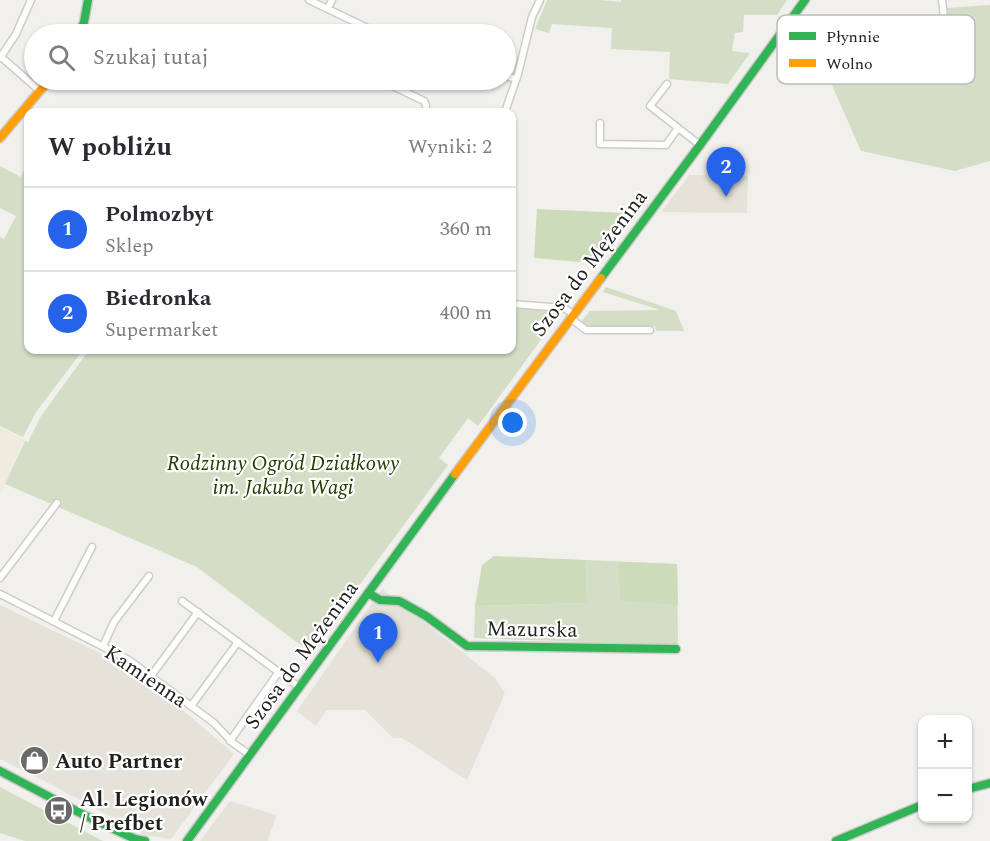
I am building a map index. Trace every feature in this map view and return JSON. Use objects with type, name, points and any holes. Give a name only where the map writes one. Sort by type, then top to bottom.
[{"type":"main road","points":[[83,24],[88,0]]},
{"type":"main road","name":"Szosa do Mężenina","points":[[794,15],[805,0]]},
{"type":"main road","name":"Szosa do Mężenina","points":[[187,840],[777,39]]},
{"type":"main road","points":[[26,108],[40,91]]},
{"type":"main road","points":[[0,138],[24,110]]},
{"type":"main road","name":"Mazurska","points":[[368,593],[380,600],[403,603],[426,616],[467,646],[676,649]]},
{"type":"main road","points":[[0,771],[86,816],[136,840],[145,841]]},
{"type":"main road","points":[[972,788],[990,783]]},
{"type":"main road","points":[[836,841],[918,808]]},
{"type":"street","points":[[24,77],[0,57],[15,34],[32,0]]},
{"type":"street","points":[[309,0],[359,24]]},
{"type":"street","points":[[328,8],[332,0]]},
{"type":"street","points":[[516,79],[532,17],[540,0]]},
{"type":"street","points":[[942,0],[944,15]]},
{"type":"street","points":[[667,84],[650,106],[700,145]]},
{"type":"street","points":[[401,90],[424,101],[426,108]]},
{"type":"street","points":[[506,108],[512,90]]},
{"type":"street","points":[[600,123],[600,144],[666,145],[678,128]]},
{"type":"street","points":[[516,304],[564,308],[586,330],[650,330]]},
{"type":"street","points":[[0,578],[57,503]]},
{"type":"street","points":[[54,621],[92,547]]},
{"type":"street","points":[[103,646],[114,622],[149,576]]},
{"type":"street","name":"Kamienna","points":[[0,594],[129,660],[214,723],[230,741],[250,755]]},
{"type":"street","points":[[182,601],[299,687]]},
{"type":"street","points":[[151,676],[198,612]]},
{"type":"street","points":[[191,706],[238,642]]},
{"type":"street","points":[[230,741],[278,673]]},
{"type":"shaded area","points":[[689,175],[748,176],[747,213],[661,212]]},
{"type":"shaded area","points":[[0,427],[24,439],[0,495]]},
{"type":"shaded area","points":[[382,589],[495,678],[505,693],[467,780],[402,738],[393,738],[365,710],[326,710],[316,726],[297,711]]},
{"type":"shaded area","points":[[0,605],[137,671],[234,754],[171,839],[145,835],[0,759]]},
{"type":"shaded area","points":[[230,801],[276,815],[268,841],[200,841]]},
{"type":"green space","points":[[547,0],[621,2],[621,0],[787,0],[777,15],[744,15],[743,32],[735,33],[732,51],[750,53],[728,84],[669,79],[670,52],[611,49],[612,28],[552,24],[549,33],[535,29]]},
{"type":"green space","points":[[990,5],[990,161],[955,171],[861,151],[831,84],[975,84],[975,15],[947,15],[946,8]]},
{"type":"green space","points":[[0,166],[21,177],[24,171],[24,354],[80,354],[36,412],[23,437],[0,426],[0,237],[4,239],[16,216],[0,208]]},
{"type":"green space","points":[[537,209],[626,213],[592,263],[534,258]]},
{"type":"green space","points":[[606,287],[676,311],[684,331],[656,331],[655,326],[587,327],[581,322],[590,311],[660,310],[603,292]]},
{"type":"green space","name":"Rodzinny Ogród Działkowy im. Jakuba Wagi","points":[[516,308],[562,311],[478,426],[468,418],[439,458],[448,465],[310,652],[197,567],[5,484],[25,441],[28,442],[41,416],[86,354],[516,354]]},
{"type":"green space","points":[[494,556],[586,560],[587,603],[475,606],[482,565]]},
{"type":"green space","points":[[586,560],[677,564],[678,645],[474,638],[475,606],[587,603]]},
{"type":"green space","points":[[619,562],[677,564],[678,605],[620,600]]},
{"type":"green space","points":[[0,787],[103,841],[25,841],[0,833]]},
{"type":"traffic: fast","points":[[83,24],[88,0]]},
{"type":"traffic: fast","points":[[794,15],[805,0]]},
{"type":"traffic: fast","points":[[601,278],[777,39]]},
{"type":"traffic: fast","points":[[187,841],[455,474]]},
{"type":"traffic: fast","points":[[368,593],[380,600],[403,603],[426,616],[467,646],[676,649]]},
{"type":"traffic: fast","points":[[0,771],[86,816],[135,839],[145,841]]},
{"type":"traffic: fast","points":[[972,788],[990,783]]},
{"type":"traffic: fast","points":[[836,841],[918,807]]},
{"type":"traffic: slow","points":[[25,108],[41,90]]},
{"type":"traffic: slow","points":[[0,138],[24,110]]},
{"type":"traffic: slow","points":[[455,474],[601,278]]},
{"type":"place","name":"Biedronka","points":[[726,197]]},
{"type":"place","name":"Polmozbyt","points":[[378,663]]},
{"type":"place","name":"Auto Partner","points":[[34,761]]},
{"type":"place","name":"Al. Legionów / Prefbet","points":[[59,811]]}]
